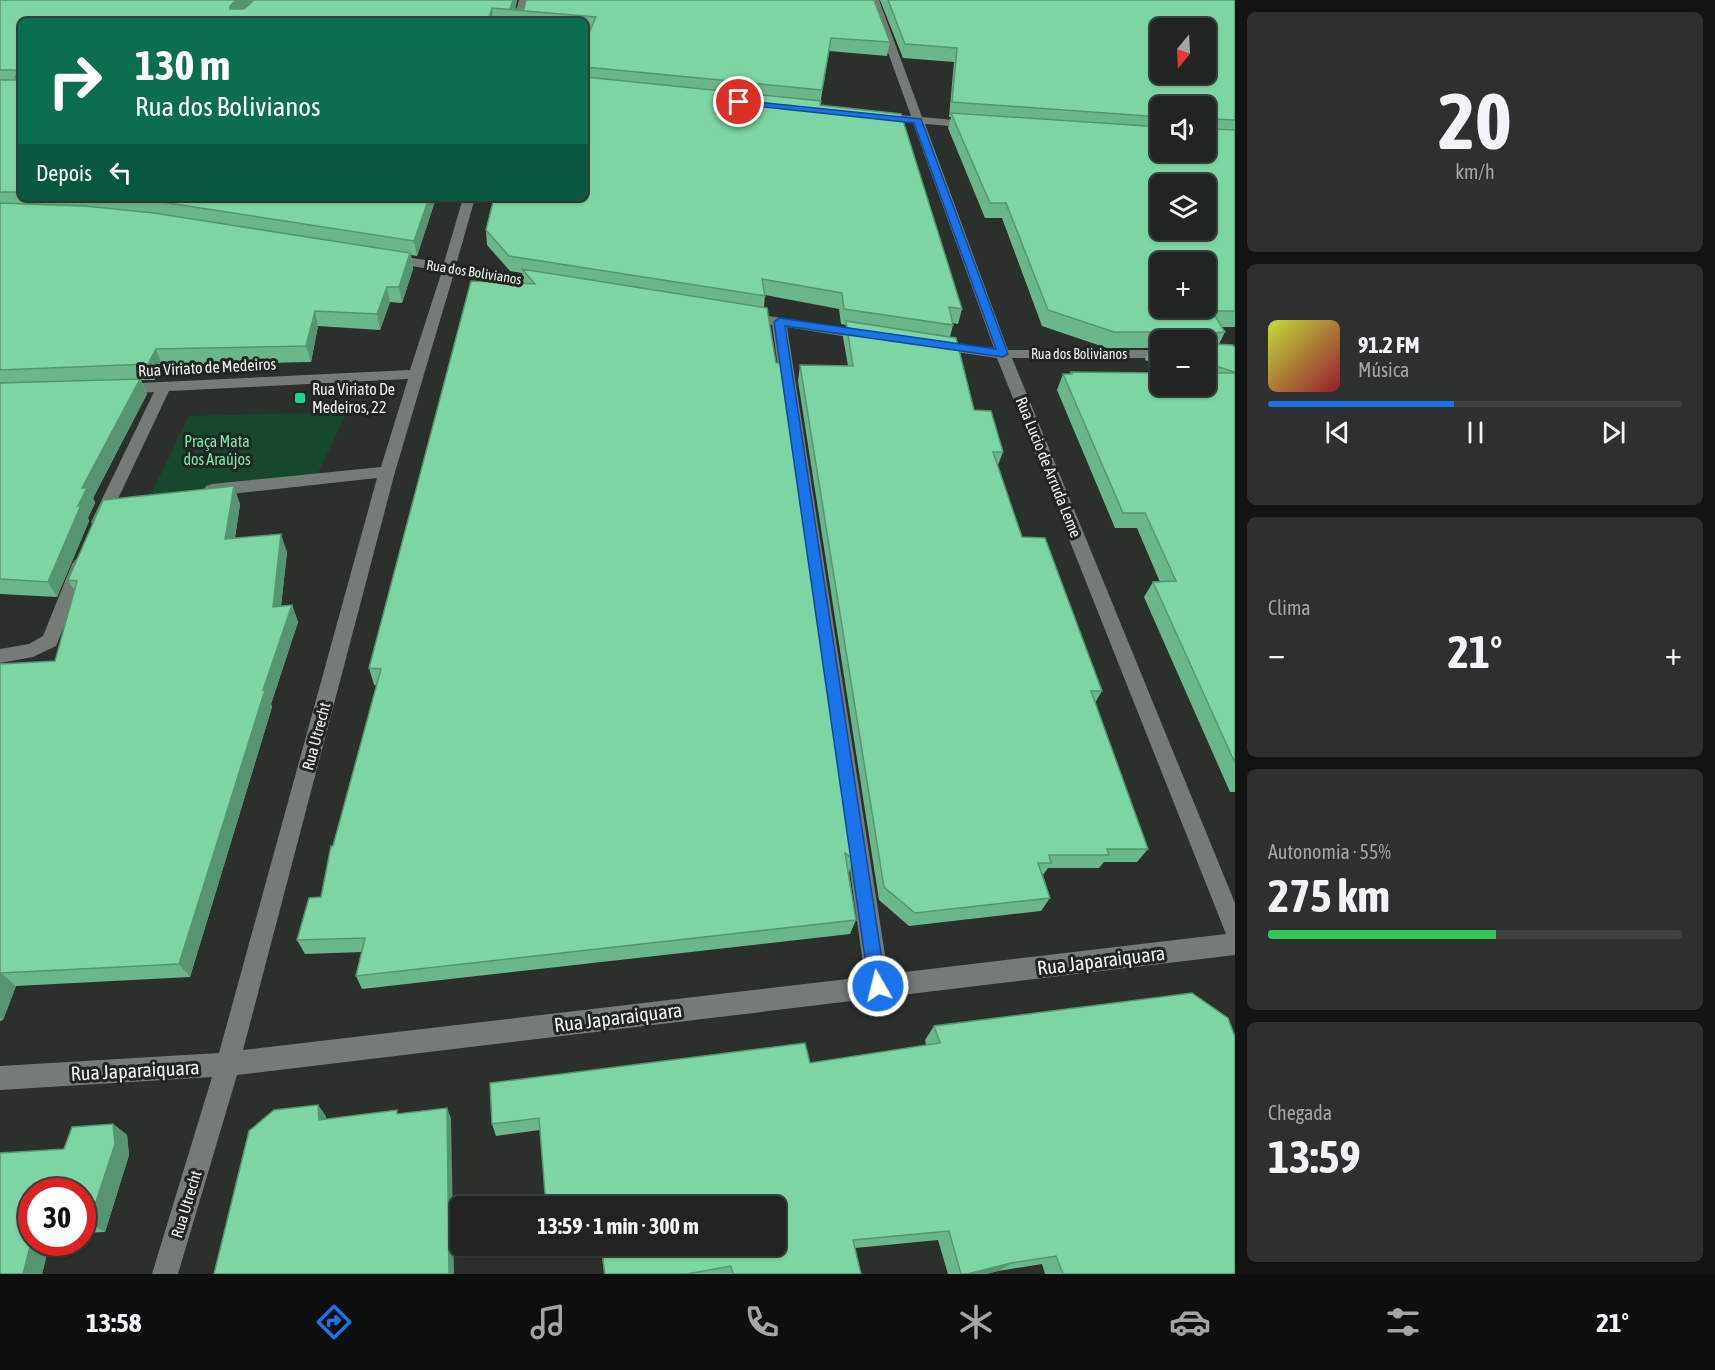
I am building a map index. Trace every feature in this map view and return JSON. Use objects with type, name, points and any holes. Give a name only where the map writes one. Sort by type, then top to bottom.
[{"type":"street","points":[[519,18],[524,0]]},
{"type":"street","name":"Rua Lucio de Arruda Leme","points":[[874,0],[1003,354],[1235,930]]},
{"type":"street","points":[[861,115],[984,126]]},
{"type":"street","name":"Rua Utrecht","points":[[165,1274],[228,1064],[387,472],[415,374],[450,268],[468,201]]},
{"type":"street","name":"Rua dos Bolivianos","points":[[370,255],[556,285]]},
{"type":"street","points":[[732,314],[879,337]]},
{"type":"street","points":[[779,322],[878,986]]},
{"type":"street","name":"Rua dos Bolivianos","points":[[925,344],[1003,354],[1150,354]]},
{"type":"street","name":"Rua Viriato de Medeiros","points":[[106,389],[415,374]]},
{"type":"street","points":[[0,656],[33,650],[50,641],[91,540],[164,387]]},
{"type":"street","points":[[201,491],[387,472]]},
{"type":"street","points":[[109,501],[132,499]]},
{"type":"street","name":"Rua Japaraiquara","points":[[0,1078],[228,1064],[1235,944]]},
{"type":"green space","name":"Praça Mata dos Araújos","points":[[347,412],[317,475],[151,494],[189,416]]},
{"type":"building","points":[[0,0],[236,0],[230,9],[244,9],[254,0],[513,0],[510,9],[524,9],[526,0],[874,0],[890,42],[831,38],[822,90],[588,67],[588,35],[596,17],[492,8],[489,18],[18,18],[18,192],[0,192],[0,80],[15,80],[17,72],[0,70]]},
{"type":"building","points":[[888,0],[1235,0],[1235,120],[1216,119],[1216,96],[1150,96],[1150,116],[952,102],[957,48],[905,44]]},
{"type":"building","points":[[588,77],[821,101],[820,105],[901,114],[962,309],[949,307],[953,325],[844,309],[842,293],[762,279],[765,296],[509,256],[486,230],[493,201],[588,201]]},
{"type":"building","points":[[951,113],[1150,126],[1150,162],[1216,162],[1216,129],[1235,130],[1235,311],[1216,311],[1216,252],[1150,252],[1150,318],[1216,317],[1225,332],[1150,330],[1150,332],[1114,332],[1048,310],[1006,203],[990,203]]},
{"type":"building","points":[[155,201],[428,201],[414,241]]},
{"type":"building","points":[[0,203],[85,206],[154,213],[410,253],[399,287],[387,287],[377,314],[315,311],[306,346],[156,349],[148,364],[0,370]]},
{"type":"building","points":[[522,269],[767,308],[776,363],[780,363],[853,859],[845,853],[856,920],[356,976],[365,938],[297,940],[309,898],[321,897],[331,846],[333,846],[381,669],[369,668],[471,281],[535,284]]},
{"type":"building","points":[[846,321],[956,338],[974,410],[991,411],[1003,452],[993,452],[1022,537],[1045,538],[1102,691],[1091,691],[1148,849],[1107,849],[1109,855],[1049,855],[1051,863],[1038,863],[1050,898],[915,913],[884,887],[800,365],[853,366]]},
{"type":"building","points":[[1216,344],[1233,345],[1235,372],[1216,366]]},
{"type":"building","points":[[1071,372],[1150,373],[1150,396],[1216,396],[1216,373],[1235,373],[1235,763],[1153,582],[1176,581],[1145,513],[1123,513],[1063,374],[1072,374]]},
{"type":"building","points":[[140,379],[82,488],[87,488],[48,582],[0,579],[0,383]]},
{"type":"building","points":[[234,486],[225,539],[281,534],[273,607],[292,605],[263,690],[265,690],[179,964],[1,973],[0,976],[0,664],[55,661],[77,581],[68,580],[103,500]]},
{"type":"building","points":[[1192,993],[1228,1018],[1235,1037],[1235,1274],[1063,1274],[1056,1256],[961,1274],[949,1231],[853,1240],[861,1274],[733,1274],[731,1266],[687,1274],[605,1274],[603,1256],[786,1256],[786,1196],[545,1196],[539,1118],[492,1124],[490,1083],[805,1043],[810,1063],[940,1043],[934,1026]]},
{"type":"building","points":[[318,1105],[319,1120],[397,1110],[397,1114],[447,1108],[449,1274],[214,1274],[249,1131],[274,1110]]},
{"type":"building","points":[[113,1124],[115,1144],[96,1202],[96,1178],[18,1178],[18,1256],[28,1256],[23,1274],[0,1274],[0,1153],[64,1149],[72,1127]]},
{"type":"place","name":"Rua Viriato De Medeiros, 22","points":[[300,398]]},
{"type":"route","points":[[739,102],[918,120],[1003,354],[779,322],[789,404],[878,986]]}]
